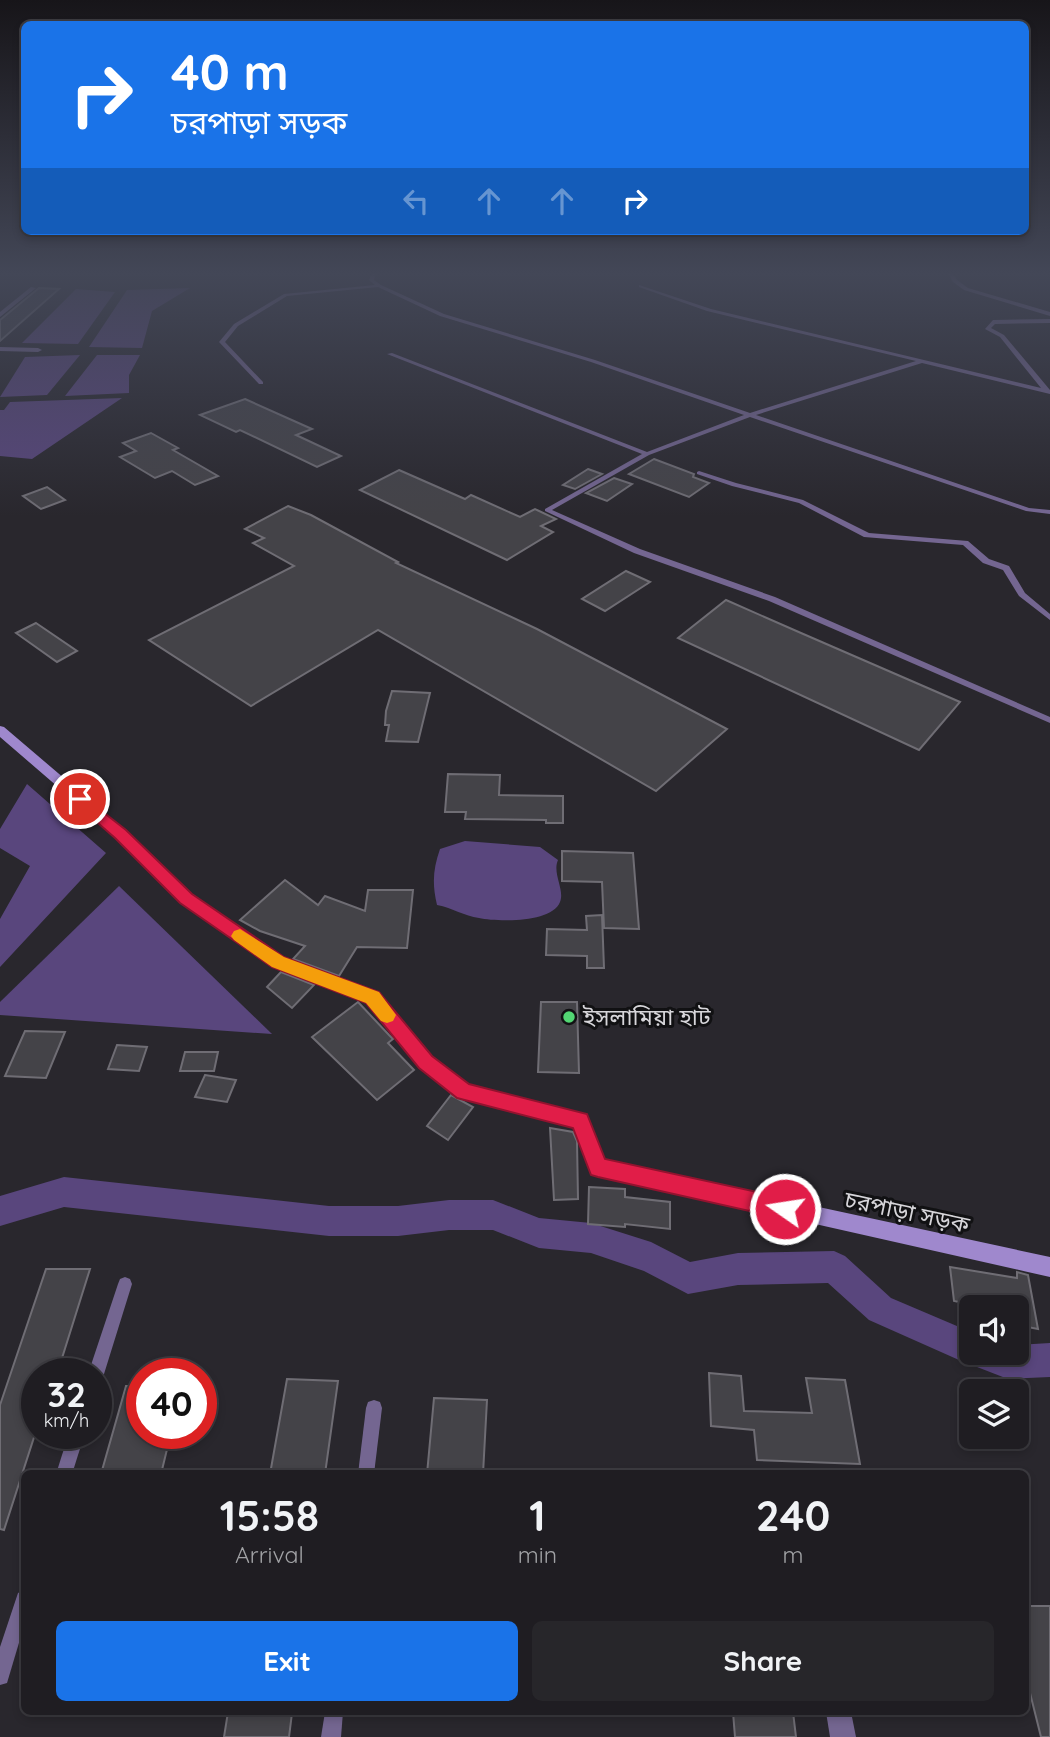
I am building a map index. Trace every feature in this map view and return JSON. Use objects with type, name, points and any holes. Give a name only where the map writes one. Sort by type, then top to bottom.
[{"type":"street","name":"চরপাড়া সড়ক","points":[[0,730],[121,834],[186,899],[278,962],[372,998],[425,1062],[464,1092],[580,1121],[598,1168],[1050,1267]]},
{"type":"street","points":[[839,1715],[843,1737]]},
{"type":"lane","points":[[233,354],[261,383]]},
{"type":"lane","points":[[390,354],[647,454]]},
{"type":"lane","points":[[571,354],[1028,510],[1050,512]]},
{"type":"lane","points":[[888,354],[1049,393]]},
{"type":"lane","points":[[1016,354],[1049,393]]},
{"type":"lane","points":[[920,362],[752,414],[647,454],[547,510],[637,551],[772,599],[1050,720]]},
{"type":"lane","points":[[699,473],[734,485],[801,501],[867,535],[965,543],[986,561],[1006,568],[1021,594],[1050,618]]},
{"type":"lane","points":[[101,1358],[125,1284]]},
{"type":"lane","points":[[366,1470],[374,1408]]},
{"type":"lane","points":[[65,1470],[72,1449]]},
{"type":"lane","points":[[0,1675],[21,1608]]},
{"type":"lane","points":[[331,1737],[334,1715]]},
{"type":"shaded area","points":[[80,355],[47,395],[0,397],[25,357]]},
{"type":"shaded area","points":[[97,355],[140,355],[129,375],[129,393],[65,396]]},
{"type":"shaded area","points":[[122,398],[32,459],[0,456],[0,410],[4,410],[10,402]]},
{"type":"shaded area","points":[[27,784],[106,853],[0,967],[0,919],[30,866],[0,848],[0,829]]},
{"type":"shaded area","points":[[465,841],[540,847],[558,860],[556,870],[561,892],[560,902],[547,914],[511,920],[474,917],[437,905],[434,877],[440,849]]},
{"type":"shaded area","points":[[119,886],[272,1034],[0,1015],[0,1002]]},
{"type":"building","points":[[245,399],[312,429],[296,435],[341,456],[317,467],[240,430],[236,432],[200,415]]},
{"type":"building","points":[[151,433],[178,448],[173,450],[218,476],[195,485],[172,471],[155,478],[120,457],[136,451],[123,443]]},
{"type":"building","points":[[654,459],[694,474],[693,477],[709,483],[689,497],[629,474]]},
{"type":"building","points":[[588,469],[602,474],[575,489],[563,485]]},
{"type":"building","points":[[399,470],[465,499],[471,495],[520,517],[535,509],[556,519],[541,526],[553,532],[507,560],[360,490]]},
{"type":"building","points":[[614,478],[632,484],[607,501],[586,493]]},
{"type":"building","points":[[47,487],[65,500],[41,509],[23,496]]},
{"type":"building","points":[[288,506],[311,515],[398,562],[396,563],[537,629],[727,729],[656,791],[378,630],[251,706],[149,640],[294,566],[253,543],[264,538],[245,529]]},
{"type":"building","points":[[626,571],[650,582],[605,611],[582,599]]},
{"type":"building","points":[[726,600],[960,702],[919,750],[678,638]]},
{"type":"building","points":[[36,623],[77,651],[57,662],[16,633]]},
{"type":"building","points":[[392,691],[430,693],[418,742],[386,741],[389,725],[385,725],[386,711]]},
{"type":"building","points":[[448,774],[500,775],[499,795],[563,796],[563,823],[546,823],[546,820],[465,819],[466,812],[445,812]]},
{"type":"building","points":[[562,851],[633,853],[639,929],[604,928],[602,882],[562,881]]},
{"type":"building","points":[[285,880],[318,905],[325,896],[365,911],[368,890],[413,890],[407,948],[357,947],[339,976],[293,959],[305,946],[260,931],[240,920]]},
{"type":"building","points":[[602,915],[604,968],[587,968],[587,956],[546,955],[547,929],[587,930],[586,916]]},
{"type":"building","points":[[281,972],[314,985],[292,1008],[267,987]]},
{"type":"building","points":[[358,1002],[393,1039],[388,1043],[414,1070],[377,1100],[312,1037]]},
{"type":"building","points":[[541,1002],[577,1002],[579,1073],[538,1072]]},
{"type":"building","points":[[25,1031],[65,1032],[46,1078],[5,1076]]},
{"type":"building","points":[[117,1045],[147,1047],[139,1071],[108,1069]]},
{"type":"building","points":[[185,1052],[218,1052],[214,1071],[180,1071]]},
{"type":"building","points":[[205,1075],[236,1080],[227,1102],[195,1097]]},
{"type":"building","points":[[451,1095],[473,1107],[448,1140],[427,1126]]},
{"type":"building","points":[[550,1128],[573,1132],[577,1141],[578,1199],[554,1200]]},
{"type":"building","points":[[589,1187],[625,1189],[625,1197],[670,1202],[670,1229],[625,1224],[625,1227],[588,1224]]},
{"type":"building","points":[[950,1267],[1017,1278],[1017,1272],[1028,1275],[1038,1329],[1029,1327],[1029,1295],[959,1295],[959,1302],[954,1301]]},
{"type":"building","points":[[46,1269],[90,1269],[62,1358],[21,1358],[21,1449],[30,1449],[23,1470],[21,1470],[4,1530],[0,1529],[0,1405]]},
{"type":"building","points":[[709,1373],[741,1376],[744,1411],[812,1413],[806,1378],[845,1380],[860,1464],[757,1460],[754,1430],[711,1426]]},
{"type":"building","points":[[287,1379],[338,1381],[326,1470],[271,1470]]},
{"type":"building","points":[[126,1386],[126,1449],[167,1449],[162,1470],[102,1470],[108,1449],[112,1449],[112,1435]]},
{"type":"building","points":[[434,1398],[487,1400],[483,1470],[427,1470]]},
{"type":"building","points":[[1029,1606],[1050,1606],[1050,1737],[1041,1737],[1029,1689]]},
{"type":"building","points":[[228,1715],[292,1715],[289,1737],[224,1737]]},
{"type":"building","points":[[733,1715],[793,1715],[796,1737],[735,1737]]},
{"type":"waterway","points":[[0,1211],[64,1192],[329,1221],[398,1221],[449,1215],[493,1215],[539,1233],[591,1238],[651,1258],[688,1278],[738,1269],[834,1267],[880,1309],[959,1343]]},
{"type":"waterway","points":[[1029,1361],[1050,1360]]},
{"type":"slow traffic","points":[[240,936],[278,962],[372,998],[387,1015]]},
{"type":"place","name":"ইসলামিয়া হাট","points":[[569,1017]]},
{"type":"route","points":[[80,799],[121,834],[186,899],[278,962],[372,998],[425,1062],[464,1092],[580,1121],[598,1168],[785,1209]]}]
